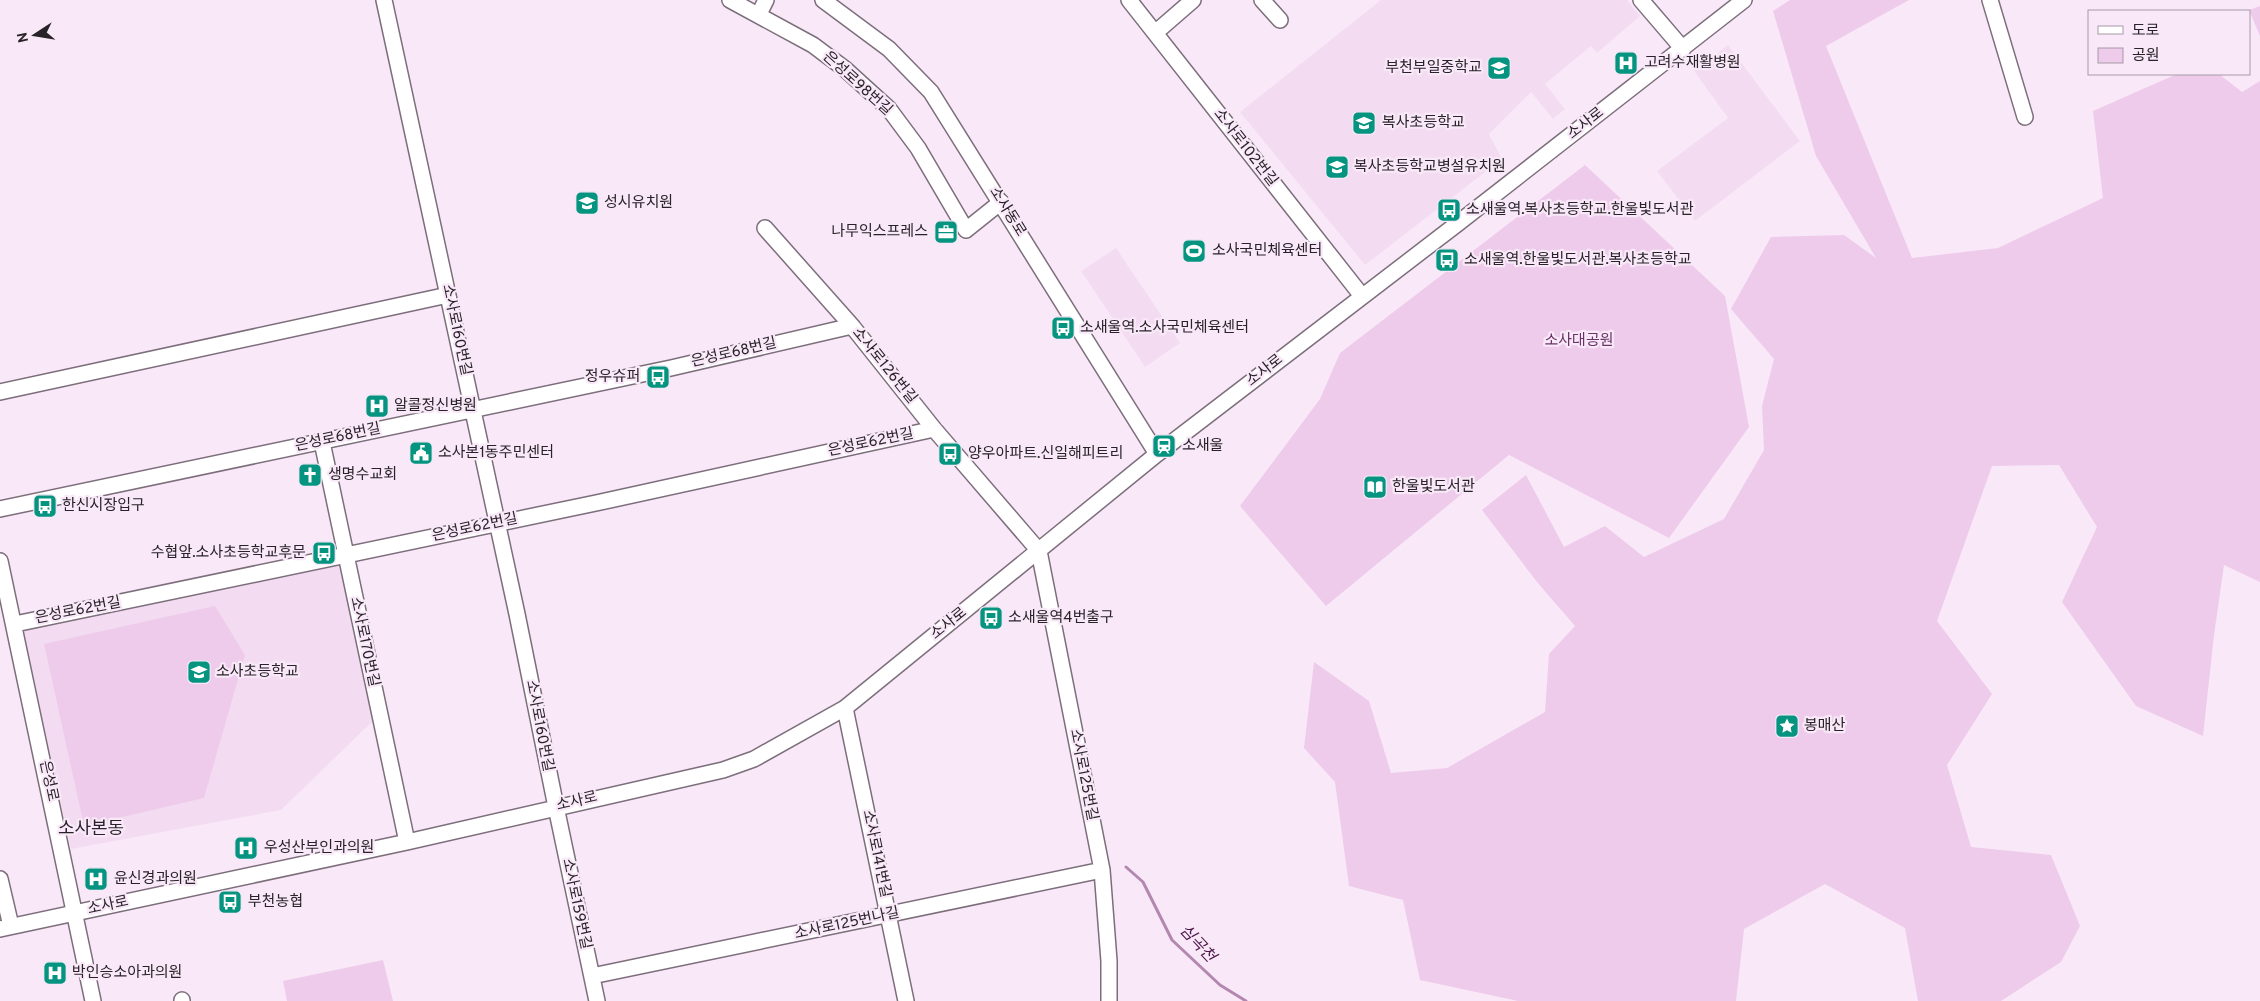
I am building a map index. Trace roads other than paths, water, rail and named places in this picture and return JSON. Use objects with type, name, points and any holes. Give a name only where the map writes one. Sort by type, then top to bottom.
[{"type":"street","name":"소사로160번길","points":[[384,0],[498,523],[556,807]]},
{"type":"street","name":"은성로98번길","points":[[730,0],[759,14],[813,45],[845,69],[889,109],[918,148],[966,230],[1001,202]]},
{"type":"street","points":[[759,14],[766,0]]},
{"type":"street","name":"소사동로","points":[[823,0],[877,39],[918,77],[931,92],[1157,454]]},
{"type":"street","name":"소사로102번길","points":[[1129,0],[1362,296]]},
{"type":"street","points":[[1155,33],[1193,0]]},
{"type":"street","points":[[1262,0],[1280,20]]},
{"type":"street","points":[[1642,0],[1683,49]]},
{"type":"street","name":"소사로","points":[[5,928],[407,842],[723,770],[754,759],[845,708],[1157,454],[1744,0]]},
{"type":"street","points":[[1990,0],[2025,117]]},
{"type":"street","name":"소사로126번길","points":[[765,228],[852,326],[934,429],[1039,551]]},
{"type":"street","points":[[0,392],[448,295]]},
{"type":"street","name":"은성로68번길","points":[[0,509],[671,368],[852,326]]},
{"type":"street","name":"은성로62번길","points":[[15,624],[934,429]]},
{"type":"street","name":"소사로170번길","points":[[322,442],[407,842]]},
{"type":"street","name":"소사로125번길","points":[[1039,551],[1102,870],[1109,1001]]},
{"type":"street","name":"은성로","points":[[0,561],[15,624],[94,1001]]},
{"type":"street","name":"소사로141번길","points":[[845,708],[906,1001]]},
{"type":"street","name":"소사로159번길","points":[[556,807],[597,1001]]},
{"type":"street","name":"소사로125번나길","points":[[592,976],[1102,870]]},
{"type":"street","points":[[0,880],[5,928]]},
{"type":"waterway","name":"심곡천","points":[[1126,867],[1143,882],[1172,940],[1220,985],[1246,1001]]},
{"type":"place","name":"고려수재활병원","points":[[1626,63]]},
{"type":"place","name":"부천부일중학교","points":[[1499,68]]},
{"type":"place","name":"복사초등학교","points":[[1364,123]]},
{"type":"place","name":"복사초등학교병설유치원","points":[[1337,167]]},
{"type":"place","name":"성시유치원","points":[[587,203]]},
{"type":"place","name":"소새울역.복사초등학교.한울빛도서관","points":[[1449,210]]},
{"type":"place","name":"나무익스프레스","points":[[946,232]]},
{"type":"place","name":"소사국민체육센터","points":[[1194,251]]},
{"type":"place","name":"소새울역.한울빛도서관.복사초등학교","points":[[1447,260]]},
{"type":"place","name":"소새울역.소사국민체육센터","points":[[1063,328]]},
{"type":"place","name":"정우슈퍼","points":[[658,377]]},
{"type":"place","name":"알콜정신병원","points":[[377,406]]},
{"type":"place","name":"소새울","points":[[1164,446]]},
{"type":"place","name":"소사본1동주민센터","points":[[421,453]]},
{"type":"place","name":"양우아파트.신일해피트리","points":[[950,454]]},
{"type":"place","name":"생명수교회","points":[[310,475]]},
{"type":"place","name":"한울빛도서관","points":[[1375,487]]},
{"type":"place","name":"한신시장입구","points":[[45,506]]},
{"type":"place","name":"수협앞.소사초등학교후문","points":[[324,553]]},
{"type":"place","name":"소새울역4번출구","points":[[991,618]]},
{"type":"place","name":"소사초등학교","points":[[199,672]]},
{"type":"place","name":"봉매산","points":[[1787,726]]},
{"type":"place","name":"우성산부인과의원","points":[[246,848]]},
{"type":"place","name":"윤신경과의원","points":[[96,879]]},
{"type":"place","name":"부천농협","points":[[230,902]]},
{"type":"place","name":"박인승소아과의원","points":[[55,973]]},
{"type":"district","name":"소사본동","points":[[91,829]]},
{"type":"park label","name":"소사대공원","points":[[1579,341]]}]
